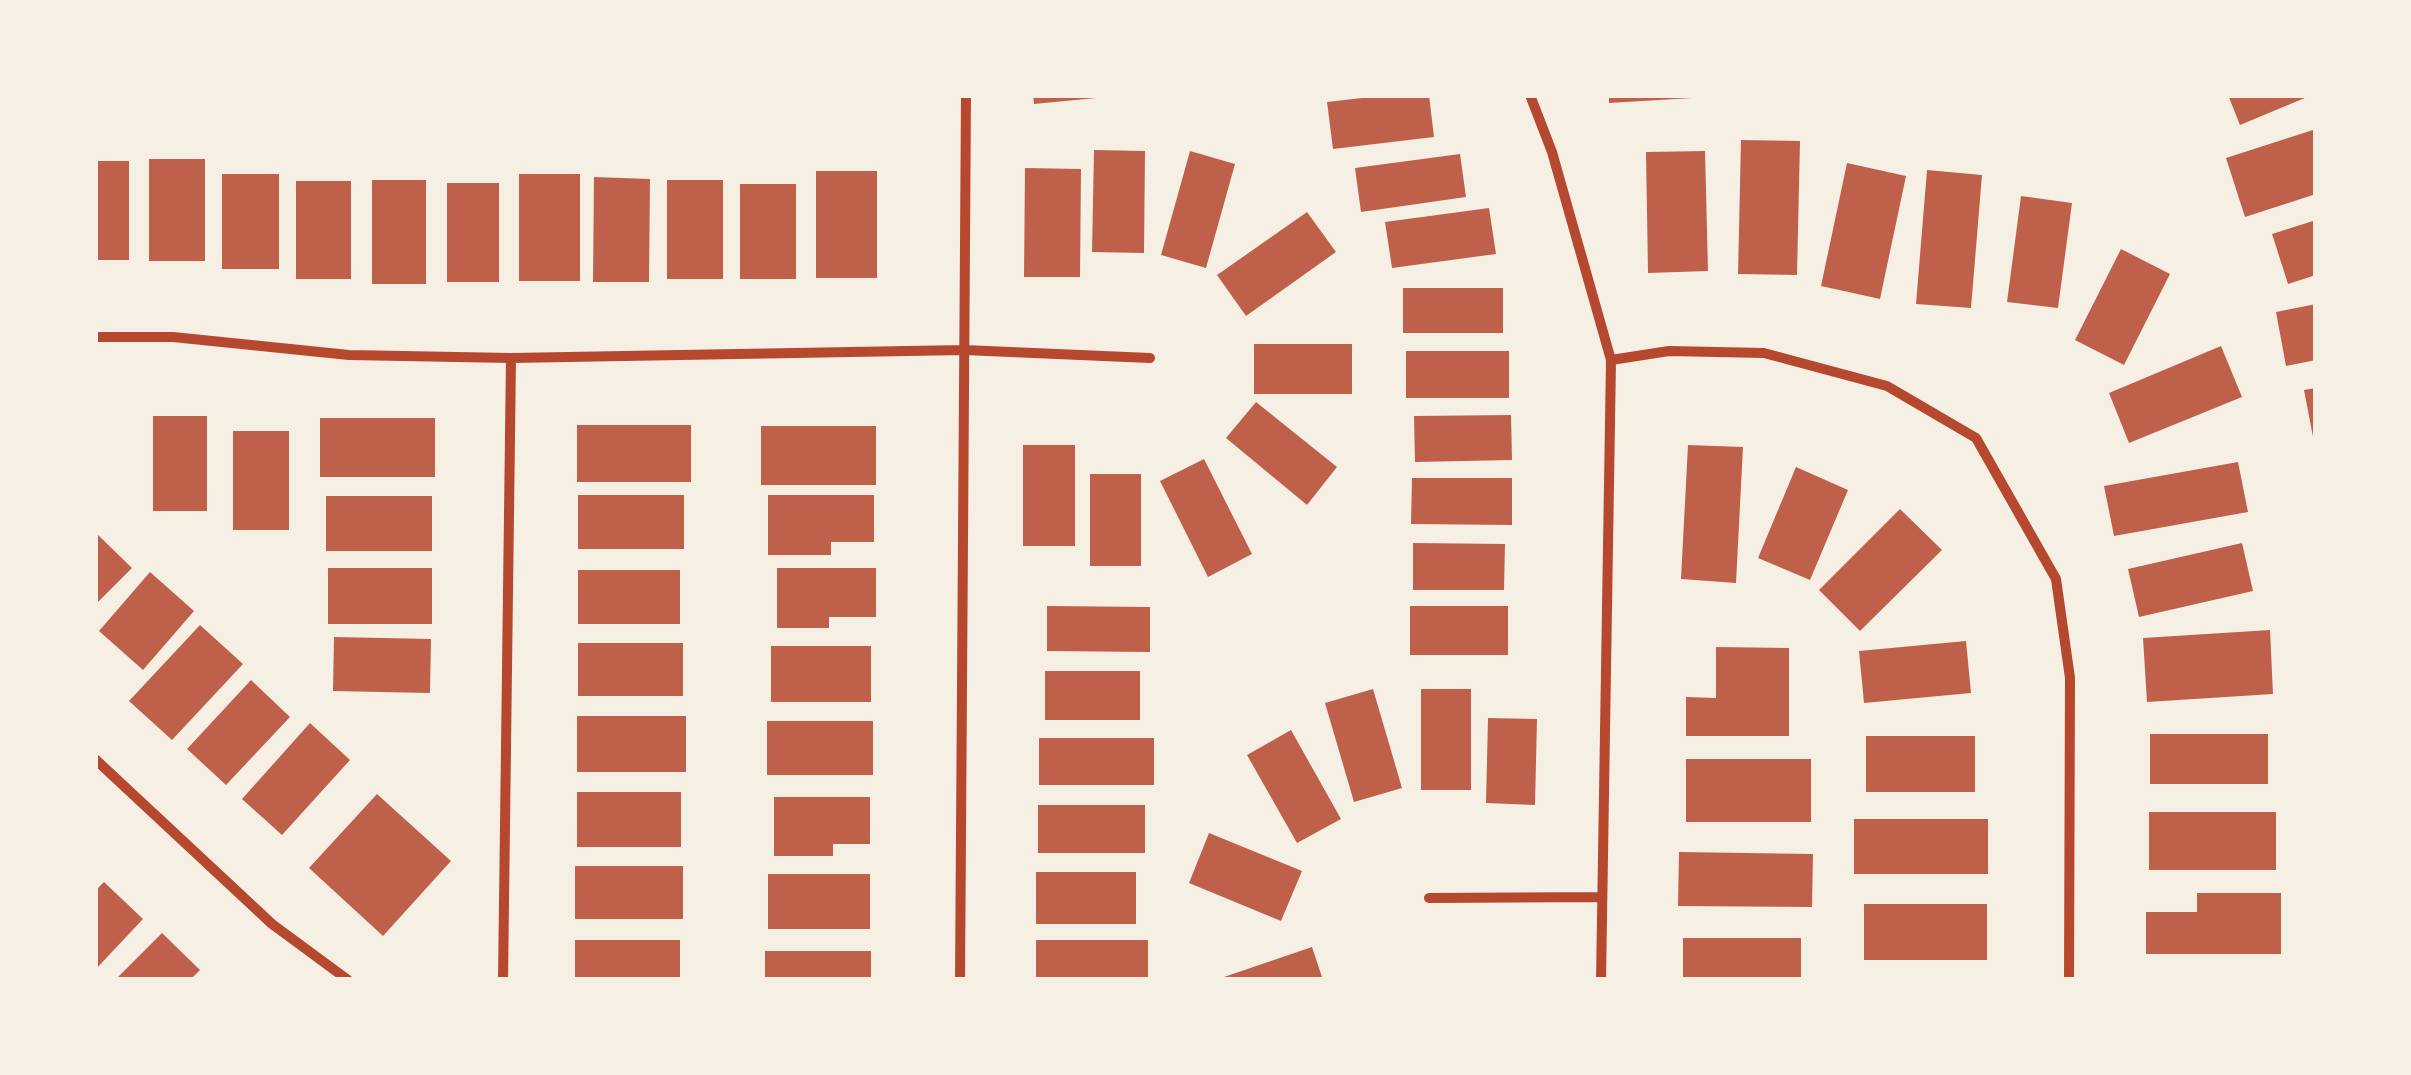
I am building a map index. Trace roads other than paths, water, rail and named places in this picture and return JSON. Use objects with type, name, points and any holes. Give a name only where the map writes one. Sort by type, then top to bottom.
[{"type":"street","points":[[960,980],[966,95]]},
{"type":"street","points":[[1530,95],[1552,152],[1611,360],[1601,980]]},
{"type":"street","points":[[95,337],[174,337],[349,355],[511,358],[964,350],[1150,358]]},
{"type":"street","points":[[1611,360],[1669,351],[1764,354],[1887,386],[1976,438],[2056,579],[2070,678],[2069,980]]},
{"type":"street","points":[[504,980],[511,358]]},
{"type":"street","points":[[95,759],[272,924],[348,980]]},
{"type":"street","points":[[1429,898],[1602,897]]}]
